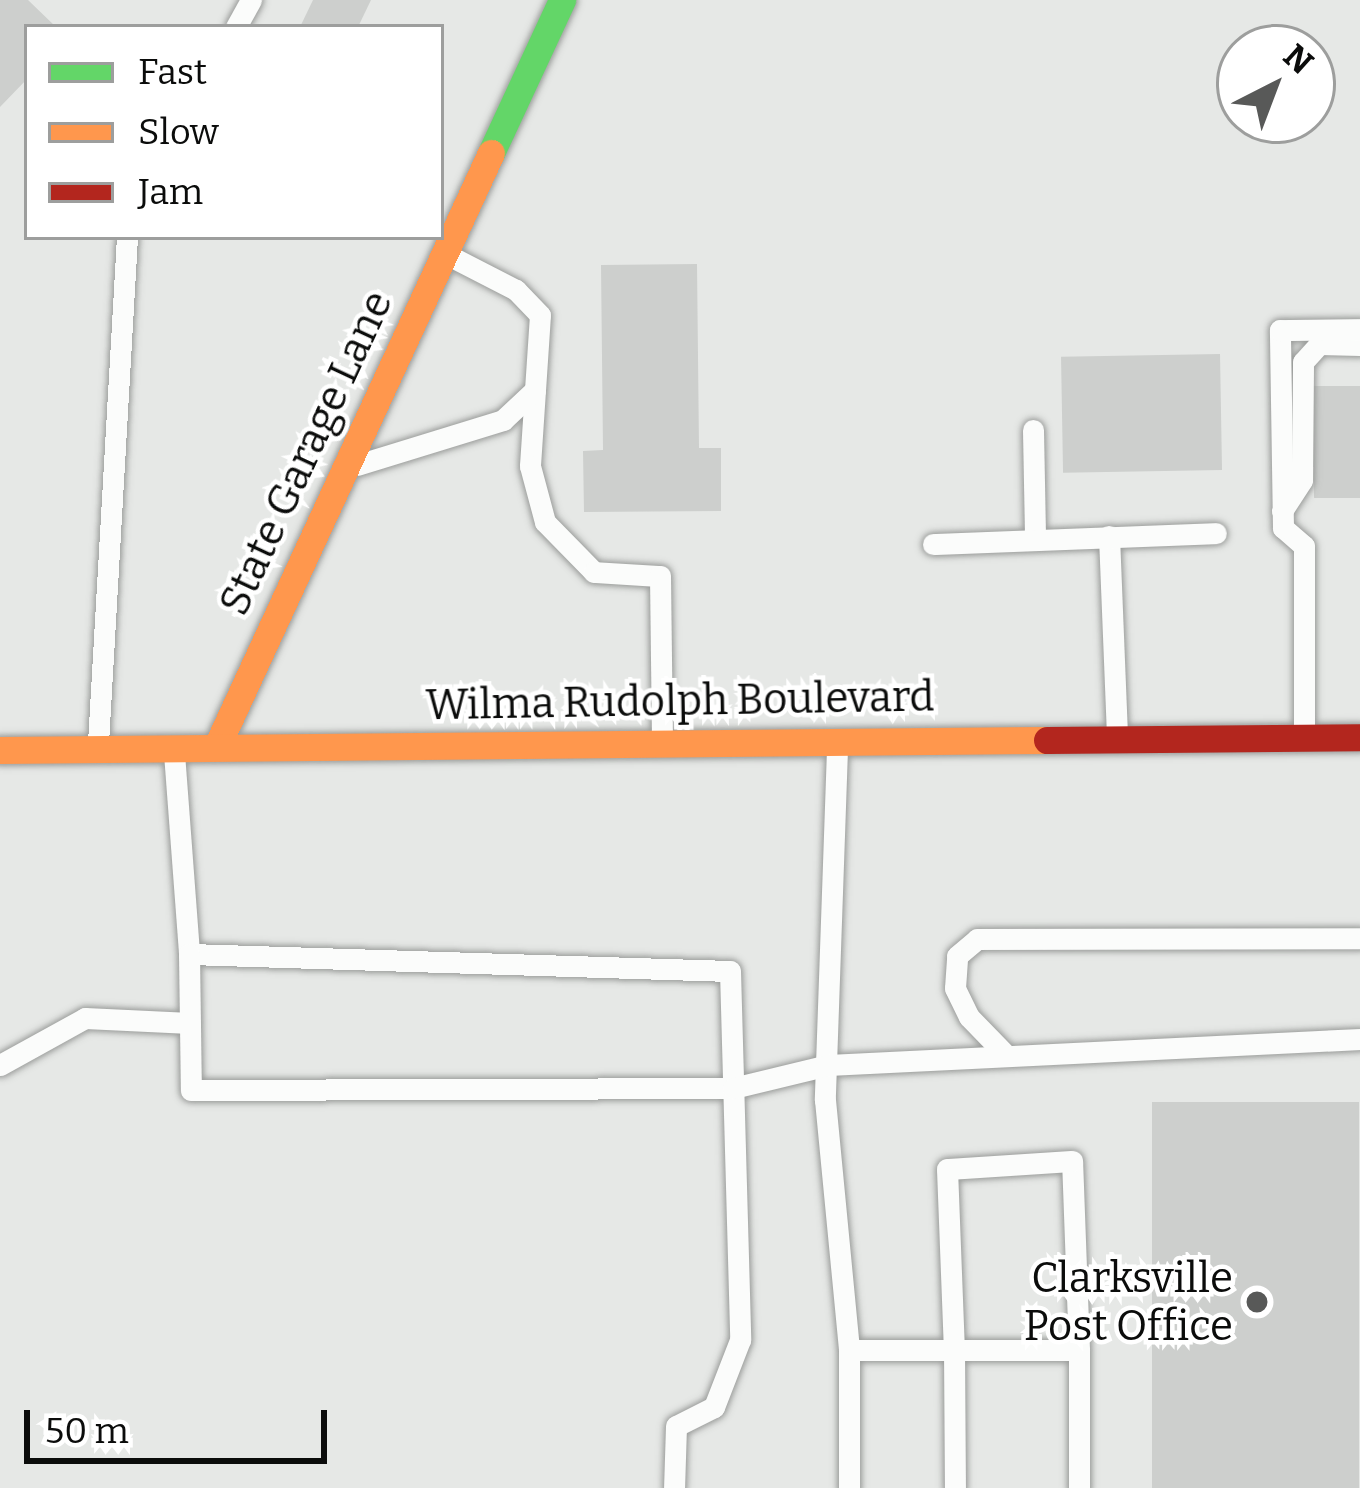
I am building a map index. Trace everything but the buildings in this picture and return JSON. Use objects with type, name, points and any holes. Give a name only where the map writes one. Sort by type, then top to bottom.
[{"type":"main road","name":"State Garage Lane","points":[[218,744],[562,0]]},
{"type":"main road","name":"Wilma Rudolph Boulevard","points":[[0,750],[218,744],[1360,737]]},
{"type":"lane","points":[[97,750],[128,240]]},
{"type":"lane","points":[[445,253],[516,290],[539,315],[530,466],[545,522],[594,572],[660,576],[662,744]]},
{"type":"lane","points":[[1304,737],[1304,546],[1283,528],[1280,330],[1360,329]]},
{"type":"lane","points":[[1282,511],[1302,480],[1303,362],[1319,344],[1360,345]]},
{"type":"lane","points":[[345,469],[503,420],[535,390]]},
{"type":"lane","points":[[1033,430],[1035,539]]},
{"type":"lane","points":[[933,544],[1216,533]]},
{"type":"lane","points":[[1109,536],[1117,739]]},
{"type":"lane","points":[[838,742],[825,1100],[849,1349],[849,1488]]},
{"type":"lane","points":[[174,746],[189,955],[191,1090],[733,1088],[828,1064],[1360,1039]]},
{"type":"lane","points":[[1006,1055],[969,1017],[955,988],[957,956],[977,939],[1360,938]]},
{"type":"lane","points":[[189,955],[730,971],[740,1340],[714,1407],[676,1426],[674,1488]]},
{"type":"lane","points":[[0,1065],[85,1018],[190,1022]]},
{"type":"lane","points":[[955,1488],[947,1168],[1072,1161],[1079,1488]]},
{"type":"lane","points":[[849,1349],[1079,1350]]},
{"type":"traffic: fast","points":[[491,153],[562,0]]},
{"type":"traffic: slow","points":[[218,744],[491,153]]},
{"type":"traffic: slow","points":[[0,750],[1047,740]]},
{"type":"traffic: jam","points":[[1047,740],[1360,737]]},
{"type":"place","name":"Clarksville Post Office","points":[[1257,1302]]}]
